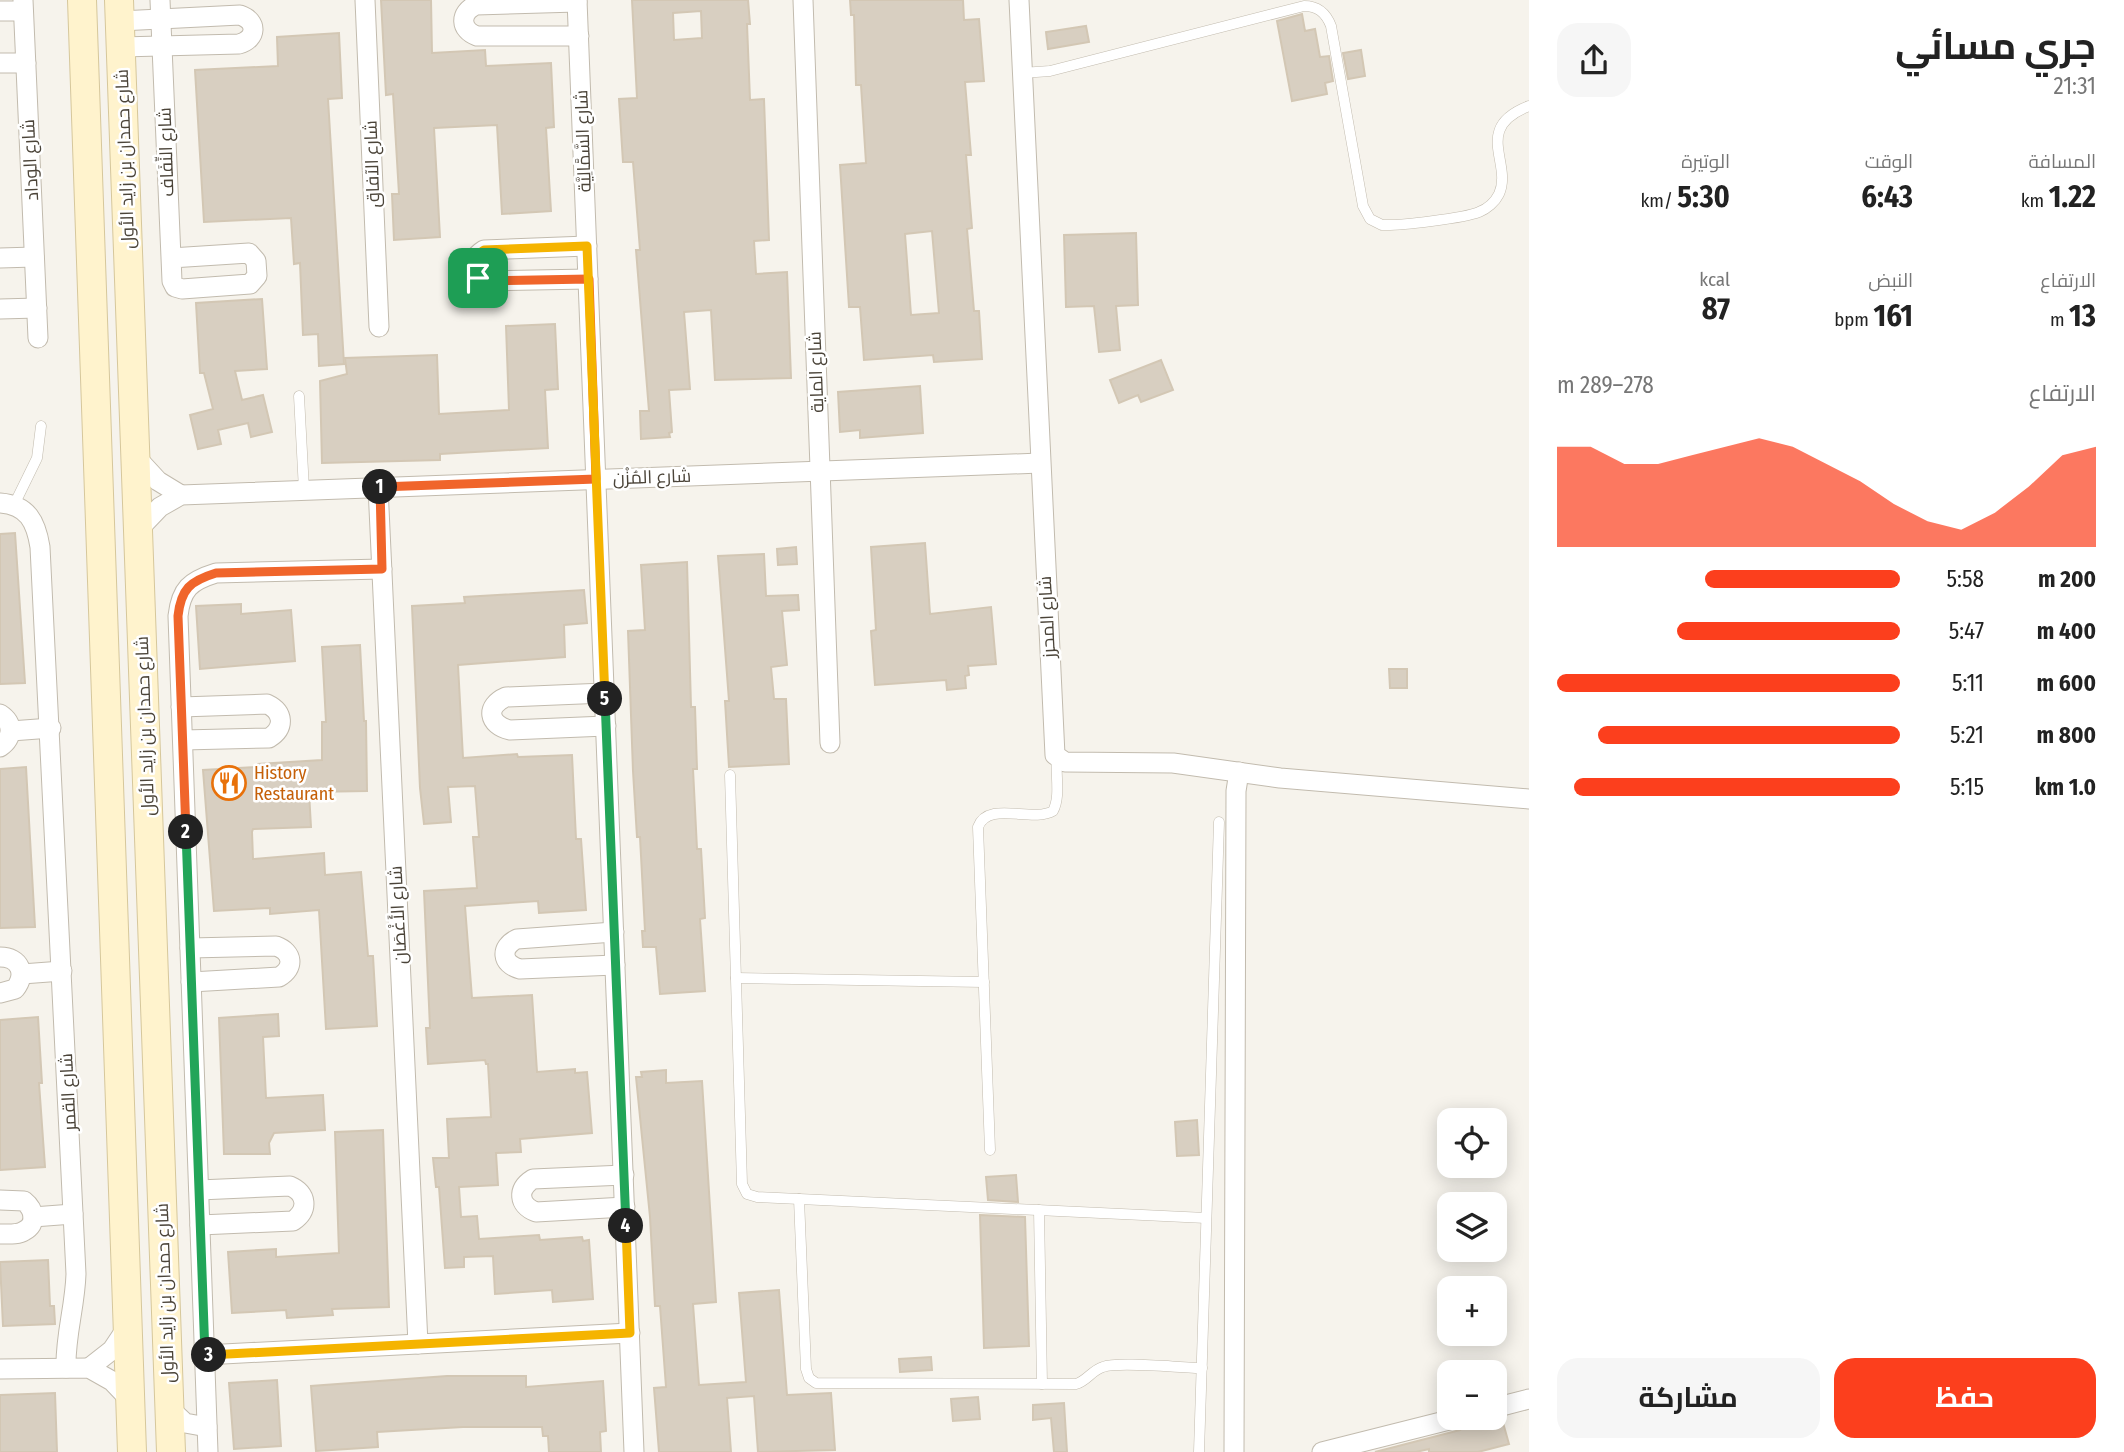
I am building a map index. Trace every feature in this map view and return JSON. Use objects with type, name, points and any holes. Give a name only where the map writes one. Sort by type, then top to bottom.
[{"type":"main road","points":[[82,0],[132,1452]]},
{"type":"main road","name":"شارع حمدان بن زايد الأول","points":[[120,22],[171,1452]]},
{"type":"street","name":"شارع الآفاق","points":[[365,0],[379,327]]},
{"type":"street","name":"شارع الماية","points":[[803,0],[830,743]]},
{"type":"street","name":"شارع المحرز","points":[[1019,0],[1056,757]]},
{"type":"street","name":"شارع السَّمَّالِيَّة","points":[[579,36],[477,36],[469,33],[464,26],[464,16],[468,9],[475,5],[577,1],[579,36],[587,246],[589,279],[634,1452]]},
{"type":"street","name":"شارع الوداد","points":[[0,11],[23,5],[38,338]]},
{"type":"street","points":[[160,9],[240,15],[252,23],[254,30],[252,37],[239,44],[162,46],[120,22],[160,9]]},
{"type":"street","name":"شارع النِّفَاف","points":[[160,9],[171,258]]},
{"type":"street","points":[[0,63],[26,62]]},
{"type":"street","points":[[587,246],[484,250],[476,255],[472,262],[473,271],[478,278],[486,281],[589,279]]},
{"type":"street","points":[[0,258],[34,257]]},
{"type":"street","points":[[0,309],[37,308]]},
{"type":"street","points":[[135,456],[158,481],[181,495],[160,507],[138,530]]},
{"type":"street","name":"شارع المُزْن","points":[[181,495],[1040,463]]},
{"type":"street","name":"شارع الأَغْصَان","points":[[378,487],[418,1344]]},
{"type":"street","name":"شارع القمر","points":[[7,504],[30,516],[38,536],[51,728],[74,1214],[76,1286],[66,1337],[66,1368]]},
{"type":"street","points":[[206,1451],[205,1355],[178,616],[180,601],[188,587],[200,578],[216,573],[382,569]]},
{"type":"street","points":[[605,693],[506,697],[497,701],[492,708],[493,720],[499,727],[510,730],[606,726]]},
{"type":"street","points":[[181,707],[267,704],[281,715],[281,725],[277,733],[269,738],[183,740]]},
{"type":"street","points":[[4,731],[51,728]]},
{"type":"street","points":[[1056,757],[1065,762],[1173,763],[1280,778],[1529,799]]},
{"type":"street","points":[[1234,1452],[1236,791],[1239,772]]},
{"type":"street","points":[[614,932],[517,939],[509,943],[504,950],[505,960],[511,967],[520,969],[615,965]]},
{"type":"street","points":[[190,948],[276,946],[285,949],[290,956],[291,965],[286,973],[279,977],[191,982]]},
{"type":"street","points":[[0,957],[16,961],[22,974],[15,989],[0,993]]},
{"type":"street","points":[[22,974],[62,971]]},
{"type":"street","points":[[624,1175],[533,1179],[521,1192],[527,1209],[536,1213],[625,1207]]},
{"type":"street","points":[[199,1190],[290,1186],[299,1190],[304,1197],[305,1207],[301,1215],[293,1221],[200,1225]]},
{"type":"street","points":[[0,1200],[24,1201],[33,1211],[31,1225],[22,1232],[0,1234]]},
{"type":"street","points":[[33,1217],[74,1214]]},
{"type":"street","points":[[89,1368],[112,1350],[128,1325]]},
{"type":"street","points":[[205,1355],[630,1333]]},
{"type":"street","points":[[0,1369],[89,1368],[112,1381],[131,1401]]},
{"type":"street","points":[[1507,1405],[1529,1399]]},
{"type":"street","points":[[169,1408],[185,1423],[207,1427]]},
{"type":"street","points":[[1322,1452],[1437,1423]]},
{"type":"lane","points":[[1022,73],[1050,71],[1304,6],[1316,8],[1326,15],[1331,26],[1363,206],[1370,219],[1382,225],[1472,214],[1487,208],[1498,195],[1502,178],[1497,152],[1499,134],[1513,114],[1529,106]]},
{"type":"lane","points":[[299,396],[304,490]]},
{"type":"lane","name":"شارع القمر","points":[[7,504],[37,458],[41,426]]},
{"type":"lane","points":[[990,1150],[979,823],[992,813],[1045,814],[1053,811],[1057,802],[1056,757]]},
{"type":"lane","points":[[730,775],[743,1188],[752,1196],[1206,1218]]},
{"type":"lane","points":[[1199,1452],[1219,822]]},
{"type":"lane","points":[[736,978],[984,982]]},
{"type":"lane","points":[[799,1199],[806,1369],[812,1381],[821,1384],[1076,1384],[1086,1380],[1096,1370],[1110,1365],[1202,1368]]},
{"type":"lane","points":[[1039,1210],[1042,1384]]},
{"type":"building","points":[[381,0],[431,0],[432,53],[485,50],[486,66],[551,63],[554,127],[546,128],[551,211],[502,214],[497,125],[434,128],[440,237],[394,240],[392,194],[399,194],[393,94],[386,95]]},
{"type":"building","points":[[632,0],[748,0],[750,100],[764,99],[769,240],[754,241],[756,274],[787,272],[791,378],[715,380],[711,310],[684,312],[690,389],[669,390],[672,432],[669,433],[670,437],[641,439],[640,411],[649,411],[636,250],[640,250],[633,162],[623,162],[619,99],[637,98]],"holes":[[[701,11],[702,38],[674,40],[673,13]]]},
{"type":"building","points":[[850,0],[963,0],[964,20],[979,19],[984,81],[965,82],[971,155],[966,155],[972,228],[967,229],[974,311],[979,311],[982,359],[934,362],[933,355],[864,360],[860,307],[849,307],[840,165],[866,163],[861,85],[856,85],[854,15],[851,15]],"holes":[[[932,231],[939,313],[911,315],[905,234]]]},
{"type":"building","points":[[1302,14],[1305,31],[1315,29],[1320,57],[1329,56],[1333,81],[1325,83],[1327,94],[1292,101],[1277,21]]},
{"type":"building","points":[[1086,26],[1089,42],[1048,49],[1046,32]]},
{"type":"building","points":[[339,33],[342,98],[328,99],[344,364],[319,366],[318,334],[303,335],[300,263],[294,264],[291,218],[204,222],[195,70],[278,66],[277,37]]},
{"type":"building","points":[[1361,50],[1365,76],[1348,79],[1343,53]]},
{"type":"building","points":[[1136,233],[1138,305],[1116,306],[1120,350],[1099,352],[1094,306],[1066,307],[1064,235]]},
{"type":"building","points":[[262,299],[267,369],[235,371],[242,400],[263,395],[272,432],[251,437],[248,423],[218,430],[221,444],[198,449],[190,415],[213,409],[204,373],[200,373],[196,303]]},
{"type":"building","points":[[555,324],[558,389],[545,390],[548,448],[440,454],[440,460],[322,463],[320,381],[347,374],[345,358],[437,355],[439,414],[509,410],[506,326]]},
{"type":"building","points":[[1161,360],[1173,390],[1141,402],[1138,395],[1119,403],[1110,380]]},
{"type":"building","points":[[920,386],[923,433],[860,438],[860,430],[840,432],[838,392]]},
{"type":"building","points":[[15,533],[25,683],[0,684],[0,534]]},
{"type":"building","points":[[925,543],[930,614],[991,607],[996,664],[968,666],[966,688],[947,690],[946,680],[875,685],[871,631],[876,630],[871,547]]},
{"type":"building","points":[[796,547],[797,564],[778,565],[777,549]]},
{"type":"building","points":[[764,554],[766,596],[798,595],[799,610],[782,611],[787,665],[771,667],[774,699],[786,699],[789,764],[729,767],[725,701],[729,701],[718,556]]},
{"type":"building","points":[[687,562],[691,707],[695,707],[697,769],[693,769],[697,849],[701,849],[705,918],[700,919],[705,991],[660,994],[656,947],[643,947],[642,931],[645,931],[633,771],[628,631],[645,630],[641,565]]},
{"type":"building","points":[[584,590],[587,623],[564,625],[565,657],[458,665],[463,758],[517,754],[518,757],[572,755],[576,839],[581,839],[586,910],[539,913],[538,901],[465,906],[472,998],[532,995],[537,1072],[575,1069],[575,1073],[587,1072],[592,1133],[520,1139],[521,1152],[496,1153],[498,1185],[459,1187],[461,1217],[477,1216],[479,1239],[539,1235],[540,1240],[582,1237],[583,1241],[589,1240],[593,1299],[553,1302],[552,1290],[495,1294],[493,1256],[464,1257],[464,1267],[445,1268],[439,1187],[436,1187],[433,1158],[449,1158],[447,1119],[491,1117],[488,1064],[485,1060],[428,1064],[426,1028],[430,1028],[424,891],[477,888],[473,837],[479,837],[475,786],[448,787],[451,822],[424,824],[412,606],[465,603],[464,597]]},
{"type":"building","points":[[241,604],[241,614],[291,610],[295,661],[200,669],[196,606]]},
{"type":"building","points":[[360,645],[366,721],[367,791],[309,792],[311,827],[253,829],[252,832],[253,859],[324,853],[325,875],[361,872],[368,956],[373,956],[377,1026],[326,1029],[319,910],[270,914],[270,908],[214,911],[203,770],[322,760],[322,722],[326,722],[322,647]]},
{"type":"building","points":[[1389,669],[1407,669],[1407,688],[1390,688]]},
{"type":"building","points":[[26,767],[35,927],[0,928],[0,769]]},
{"type":"building","points":[[278,1014],[279,1036],[263,1037],[266,1098],[323,1095],[325,1130],[274,1133],[269,1143],[270,1154],[224,1154],[219,1018]]},
{"type":"building","points":[[38,1017],[45,1167],[0,1170],[0,1020]]},
{"type":"building","points":[[666,1070],[666,1083],[702,1081],[716,1302],[693,1304],[699,1385],[746,1382],[739,1293],[779,1290],[787,1395],[831,1393],[835,1450],[758,1452],[754,1396],[727,1398],[731,1452],[659,1452],[654,1388],[666,1387],[660,1306],[655,1306],[650,1217],[636,1077],[642,1077],[641,1072]]},
{"type":"building","points":[[1197,1120],[1199,1155],[1177,1156],[1175,1122]]},
{"type":"building","points":[[383,1130],[389,1307],[332,1309],[333,1315],[287,1318],[286,1310],[232,1313],[228,1252],[276,1249],[276,1257],[339,1253],[335,1132]]},
{"type":"building","points":[[1016,1175],[1018,1202],[988,1200],[986,1177]]},
{"type":"building","points":[[980,1215],[1025,1217],[1029,1346],[984,1348]]},
{"type":"building","points":[[48,1260],[50,1306],[54,1306],[55,1324],[3,1326],[0,1262]]},
{"type":"building","points":[[931,1357],[932,1370],[900,1372],[899,1359]]},
{"type":"building","points":[[447,1376],[526,1376],[526,1387],[603,1381],[606,1431],[600,1432],[601,1452],[549,1452],[548,1436],[543,1436],[542,1427],[463,1427],[377,1432],[378,1447],[316,1451],[311,1386]]},
{"type":"building","points":[[277,1380],[281,1446],[234,1449],[229,1383]]},
{"type":"building","points":[[55,1393],[57,1452],[0,1452],[0,1395]]},
{"type":"building","points":[[978,1397],[980,1419],[953,1421],[951,1399]]},
{"type":"building","points":[[1064,1403],[1067,1452],[1054,1452],[1051,1418],[1033,1420],[1033,1405]]},
{"type":"building","points":[[1460,1430],[1505,1430],[1509,1444],[1478,1452],[1429,1452],[1429,1449],[1416,1452],[1375,1452]]},
{"type":"place","name":"History Restaurant","points":[[229,783]]},
{"type":"route","points":[[478,278],[473,271],[472,262],[476,255],[484,250],[587,246],[589,279],[630,1333],[205,1355],[178,616],[180,601],[188,587],[200,578],[216,573],[382,569],[378,487],[596,479],[589,279],[486,281],[478,278]]}]
